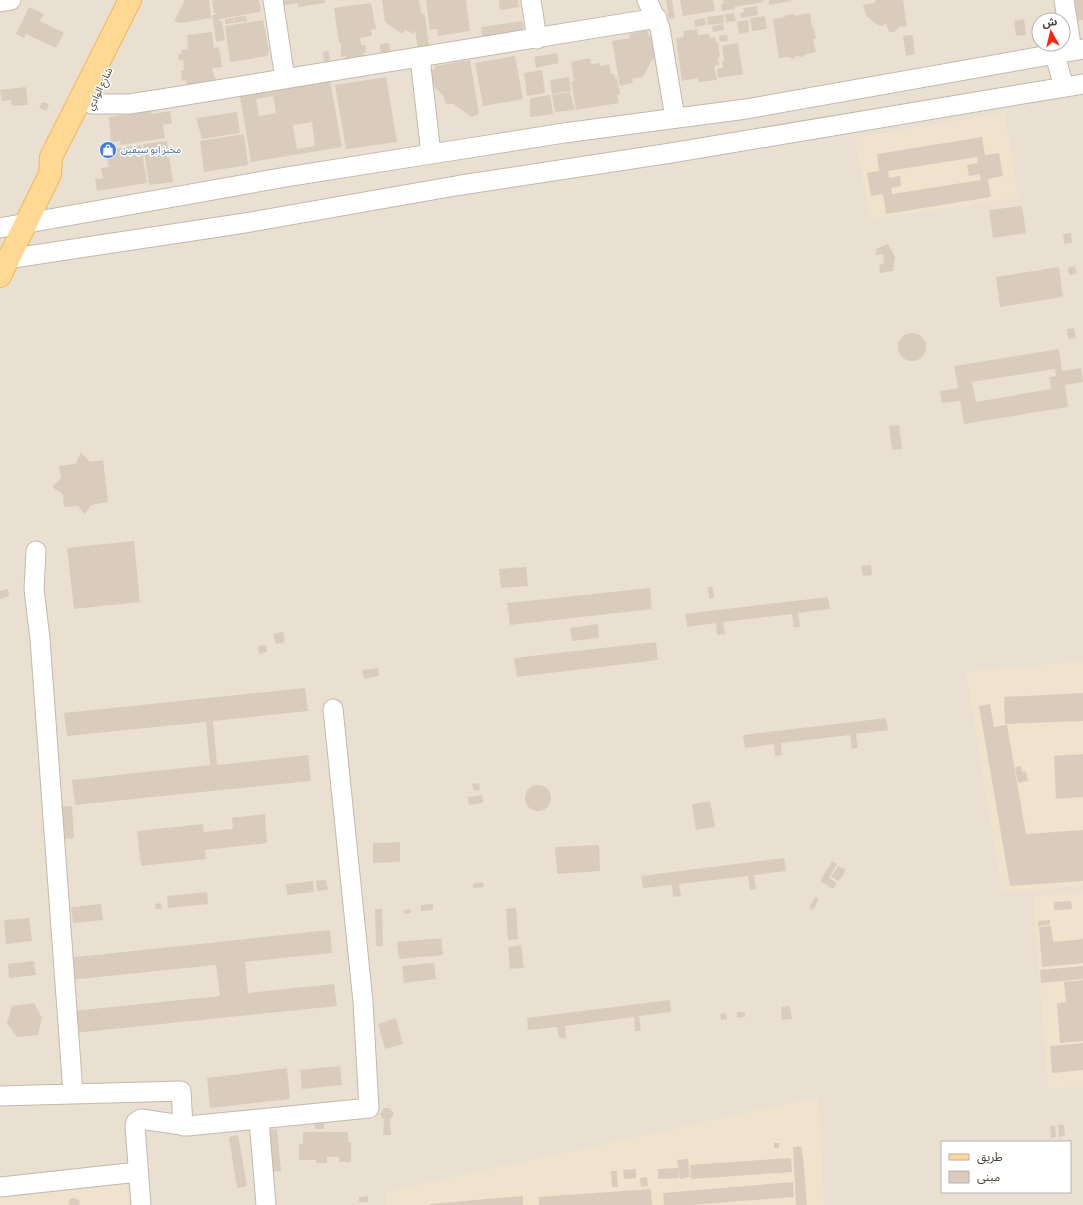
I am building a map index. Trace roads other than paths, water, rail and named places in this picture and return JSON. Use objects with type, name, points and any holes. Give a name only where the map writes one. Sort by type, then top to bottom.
[{"type":"main road","name":"شارع الوادي","points":[[3,265],[50,174],[67,159],[92,104],[131,0]]},
{"type":"main road","name":"شارع الوادي","points":[[50,174],[51,157],[131,0]]},
{"type":"street","points":[[0,2],[11,0]]},
{"type":"street","points":[[273,0],[285,79]]},
{"type":"street","points":[[531,0],[537,39]]},
{"type":"street","points":[[647,0],[657,18],[662,37],[675,118]]},
{"type":"street","points":[[1064,0],[1065,12]]},
{"type":"street","points":[[92,104],[129,104],[537,39],[657,18]]},
{"type":"street","points":[[0,228],[25,225],[271,180],[431,154],[746,109],[1064,52]]},
{"type":"street","points":[[1064,87],[1070,52]]},
{"type":"street","points":[[420,58],[431,154]]},
{"type":"street","points":[[3,265],[461,185],[671,153],[1083,84]]},
{"type":"street","points":[[36,551],[34,589],[40,639],[73,1093]]},
{"type":"street","points":[[141,1205],[135,1126],[136,1122],[141,1120],[183,1126],[259,1120],[369,1108],[363,1002],[333,709]]},
{"type":"street","points":[[0,1096],[181,1091],[183,1126]]},
{"type":"street","points":[[259,1120],[266,1205]]},
{"type":"street","points":[[0,1187],[138,1172]]},
{"type":"place","name":"مخبز ابو سيفين","points":[[108,150]]}]
